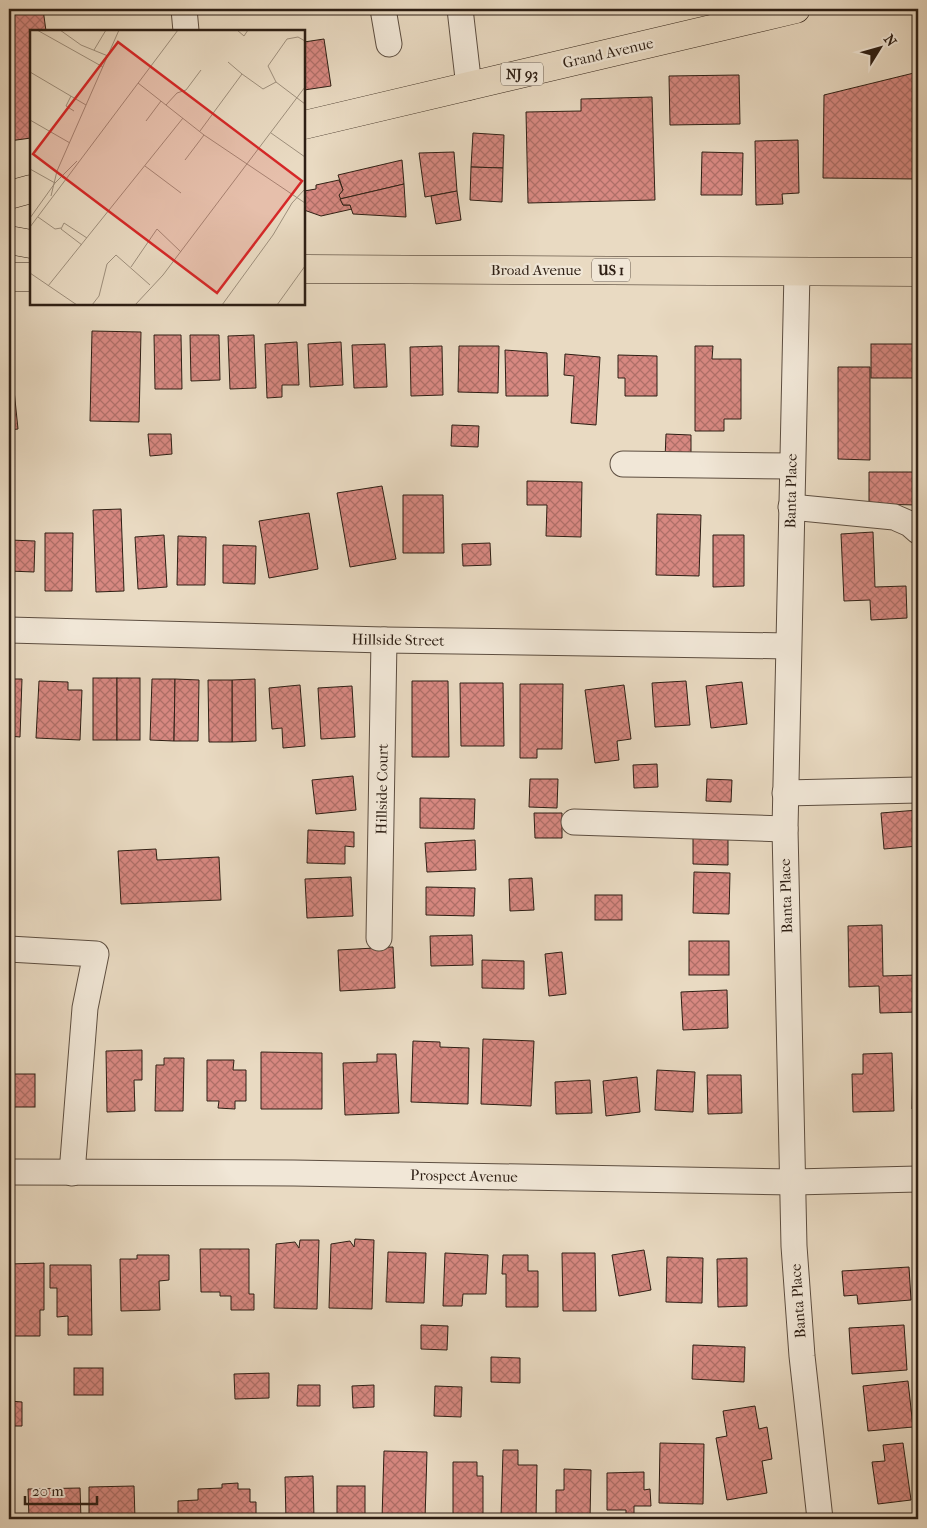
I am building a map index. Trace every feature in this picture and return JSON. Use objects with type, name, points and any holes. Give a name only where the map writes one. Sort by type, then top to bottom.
[{"type":"main road","name":"Grand Avenue","points":[[305,125],[469,87],[738,16],[796,9]]},
{"type":"main road","points":[[9,195],[30,189]]},
{"type":"main road","points":[[9,240],[30,244]]},
{"type":"main road","name":"Broad Avenue","points":[[305,269],[918,272]]},
{"type":"main road","points":[[9,277],[30,277]]},
{"type":"street","points":[[184,9],[186,30]]},
{"type":"street","points":[[383,9],[389,44]]},
{"type":"street","points":[[460,9],[469,87]]},
{"type":"street","name":"Banta Place","points":[[797,271],[791,466],[785,829],[794,1246],[802,1346],[820,1519]]},
{"type":"street","points":[[622,464],[791,466]]},
{"type":"street","points":[[791,507],[894,517],[910,524],[918,531]]},
{"type":"street","name":"Hillside Street","points":[[9,630],[384,640],[788,646]]},
{"type":"street","name":"Hillside Court","points":[[379,938],[384,640]]},
{"type":"street","points":[[785,793],[918,790]]},
{"type":"street","points":[[574,822],[785,829]]},
{"type":"street","points":[[9,950],[96,954],[85,1008],[72,1173]]},
{"type":"street","name":"Prospect Avenue","points":[[9,1172],[294,1173],[794,1182],[918,1179]]},
{"type":"building","points":[[9,9],[43,9],[46,30],[30,30],[30,138],[9,141]]},
{"type":"building","points":[[564,9],[602,9],[565,13]]},
{"type":"building","points":[[324,39],[331,86],[305,90],[305,42]]},
{"type":"building","points":[[918,72],[918,179],[823,178],[824,95]]},
{"type":"building","points":[[739,75],[740,124],[670,125],[669,76]]},
{"type":"building","points":[[652,97],[655,200],[528,203],[526,112],[581,111],[581,99]]},
{"type":"building","points":[[473,133],[504,135],[503,168],[471,167]]},
{"type":"building","points":[[798,140],[799,193],[782,194],[783,204],[756,205],[755,141]]},
{"type":"building","points":[[454,152],[457,191],[425,197],[419,153]]},
{"type":"building","points":[[702,152],[743,153],[742,195],[701,195]]},
{"type":"building","points":[[402,160],[404,184],[340,199],[339,195],[343,190],[338,175]]},
{"type":"building","points":[[471,167],[503,168],[502,202],[470,200]]},
{"type":"building","points":[[339,180],[343,190],[339,195],[343,205],[350,205],[352,209],[321,216],[305,210],[305,191],[316,189],[316,185]]},
{"type":"building","points":[[404,184],[406,217],[353,214],[350,205],[343,205],[340,199]]},
{"type":"building","points":[[457,191],[461,220],[436,224],[431,196]]},
{"type":"building","points":[[92,331],[141,332],[139,422],[90,421]]},
{"type":"building","points":[[154,335],[181,335],[182,389],[155,389]]},
{"type":"building","points":[[190,335],[219,335],[220,380],[191,381]]},
{"type":"building","points":[[254,335],[256,388],[230,389],[228,336]]},
{"type":"building","points":[[297,342],[299,385],[282,385],[282,397],[267,398],[265,344]]},
{"type":"building","points":[[341,342],[343,385],[310,387],[308,344]]},
{"type":"building","points":[[385,344],[387,387],[354,388],[352,345]]},
{"type":"building","points":[[871,344],[918,344],[918,378],[871,378]]},
{"type":"building","points":[[442,346],[443,395],[411,396],[410,347]]},
{"type":"building","points":[[459,346],[499,346],[498,393],[458,392]]},
{"type":"building","points":[[695,346],[713,346],[712,359],[741,359],[741,419],[724,419],[724,431],[695,431]]},
{"type":"building","points":[[505,350],[547,353],[548,396],[506,396]]},
{"type":"building","points":[[565,354],[600,357],[596,425],[571,423],[574,376],[564,375]]},
{"type":"building","points":[[618,355],[657,356],[657,396],[625,396],[625,378],[618,378]]},
{"type":"building","points":[[838,367],[870,367],[870,460],[838,459]]},
{"type":"building","points":[[14,390],[18,429],[9,430],[9,391]]},
{"type":"building","points":[[452,425],[479,426],[478,447],[451,446]]},
{"type":"building","points":[[148,434],[171,434],[172,454],[150,456]]},
{"type":"building","points":[[666,434],[691,435],[691,460],[665,459]]},
{"type":"building","points":[[869,472],[918,472],[918,505],[869,504]]},
{"type":"building","points":[[527,481],[582,482],[581,537],[546,536],[547,505],[527,505]]},
{"type":"building","points":[[382,486],[396,559],[350,567],[337,493]]},
{"type":"building","points":[[403,495],[443,495],[444,553],[403,553]]},
{"type":"building","points":[[9,509],[10,540],[35,541],[34,572],[9,571]]},
{"type":"building","points":[[121,509],[124,591],[96,592],[93,510]]},
{"type":"building","points":[[309,513],[318,569],[269,578],[259,521]]},
{"type":"building","points":[[657,514],[701,515],[699,576],[656,575]]},
{"type":"building","points":[[873,532],[875,587],[906,586],[907,618],[871,620],[870,600],[844,601],[841,534]]},
{"type":"building","points":[[45,533],[73,533],[72,591],[45,591]]},
{"type":"building","points":[[164,535],[167,587],[138,589],[135,537]]},
{"type":"building","points":[[713,535],[744,535],[744,586],[713,587]]},
{"type":"building","points":[[178,536],[206,537],[205,585],[177,585]]},
{"type":"building","points":[[490,543],[491,565],[463,566],[462,544]]},
{"type":"building","points":[[223,545],[256,546],[255,584],[223,583]]},
{"type":"building","points":[[93,678],[117,678],[117,740],[93,740]]},
{"type":"building","points":[[117,678],[140,678],[140,740],[117,740]]},
{"type":"building","points":[[9,679],[22,679],[20,737],[9,736]]},
{"type":"building","points":[[152,679],[175,679],[174,741],[150,740]]},
{"type":"building","points":[[175,679],[199,680],[198,741],[174,741]]},
{"type":"building","points":[[255,679],[256,741],[232,742],[232,680]]},
{"type":"building","points":[[208,680],[232,680],[232,742],[209,742]]},
{"type":"building","points":[[39,681],[68,682],[68,690],[82,690],[80,740],[36,738]]},
{"type":"building","points":[[412,681],[448,681],[449,757],[412,757]]},
{"type":"building","points":[[686,681],[690,725],[655,727],[652,683]]},
{"type":"building","points":[[742,682],[747,724],[711,728],[706,686]]},
{"type":"building","points":[[460,683],[503,683],[504,746],[461,746]]},
{"type":"building","points":[[520,684],[563,684],[562,749],[537,749],[537,758],[520,758]]},
{"type":"building","points":[[300,685],[305,746],[283,748],[282,728],[272,729],[269,688]]},
{"type":"building","points":[[624,685],[631,739],[617,741],[619,760],[595,763],[585,690]]},
{"type":"building","points":[[352,686],[355,737],[321,739],[318,688]]},
{"type":"building","points":[[657,764],[658,787],[634,788],[633,765]]},
{"type":"building","points":[[353,776],[356,810],[316,814],[312,780]]},
{"type":"building","points":[[530,779],[558,779],[557,808],[529,807]]},
{"type":"building","points":[[707,779],[732,780],[731,802],[706,801]]},
{"type":"building","points":[[420,798],[475,799],[474,829],[420,828]]},
{"type":"building","points":[[918,810],[918,846],[884,849],[881,813]]},
{"type":"building","points":[[534,813],[562,813],[562,838],[535,838]]},
{"type":"building","points":[[308,830],[354,832],[354,847],[345,846],[345,864],[307,863]]},
{"type":"building","points":[[693,832],[728,832],[728,865],[693,864]]},
{"type":"building","points":[[475,840],[476,870],[427,872],[425,843]]},
{"type":"building","points":[[156,849],[157,860],[219,857],[221,900],[121,904],[118,851]]},
{"type":"building","points":[[694,872],[730,873],[729,914],[693,913]]},
{"type":"building","points":[[351,877],[353,916],[307,918],[305,879]]},
{"type":"building","points":[[532,878],[534,910],[510,911],[509,879]]},
{"type":"building","points":[[426,887],[475,888],[474,916],[426,915]]},
{"type":"building","points":[[595,895],[622,895],[622,920],[595,920]]},
{"type":"building","points":[[882,925],[883,976],[918,975],[918,1012],[880,1013],[879,986],[849,987],[848,926]]},
{"type":"building","points":[[472,935],[473,965],[431,966],[430,936]]},
{"type":"building","points":[[689,941],[729,941],[729,975],[689,975]]},
{"type":"building","points":[[393,947],[395,988],[340,991],[338,950]]},
{"type":"building","points":[[562,952],[566,994],[549,996],[545,954]]},
{"type":"building","points":[[482,960],[524,961],[524,989],[482,988]]},
{"type":"building","points":[[727,990],[728,1028],[683,1030],[681,992]]},
{"type":"building","points":[[483,1039],[534,1041],[531,1106],[481,1104]]},
{"type":"building","points":[[413,1041],[440,1042],[440,1047],[469,1048],[468,1104],[411,1102]]},
{"type":"building","points":[[142,1050],[142,1080],[134,1080],[135,1111],[107,1112],[106,1051]]},
{"type":"building","points":[[261,1052],[322,1053],[322,1109],[261,1109]]},
{"type":"building","points":[[892,1053],[894,1111],[853,1112],[852,1074],[863,1074],[863,1054]]},
{"type":"building","points":[[377,1054],[396,1054],[399,1113],[345,1115],[343,1063],[377,1062]]},
{"type":"building","points":[[164,1058],[184,1058],[183,1111],[155,1111],[156,1065],[164,1065]]},
{"type":"building","points":[[913,1059],[918,1060],[918,1109],[912,1109]]},
{"type":"building","points":[[207,1060],[234,1060],[233,1070],[246,1070],[246,1101],[235,1101],[235,1109],[218,1108],[219,1101],[207,1101]]},
{"type":"building","points":[[657,1070],[695,1072],[693,1112],[655,1110]]},
{"type":"building","points":[[9,1074],[35,1074],[35,1107],[9,1107]]},
{"type":"building","points":[[707,1075],[741,1075],[742,1113],[708,1114]]},
{"type":"building","points":[[637,1077],[640,1112],[606,1116],[603,1081]]},
{"type":"building","points":[[590,1080],[592,1113],[556,1114],[555,1082]]},
{"type":"building","points":[[355,1239],[374,1240],[372,1309],[329,1308],[331,1244],[350,1241],[354,1247]]},
{"type":"building","points":[[300,1240],[319,1240],[317,1309],[274,1308],[276,1244],[295,1242],[299,1248]]},
{"type":"building","points":[[200,1249],[249,1249],[249,1294],[254,1294],[254,1310],[231,1310],[231,1296],[220,1296],[220,1292],[201,1292]]},
{"type":"building","points":[[644,1250],[651,1290],[619,1296],[612,1255]]},
{"type":"building","points":[[388,1252],[426,1253],[424,1303],[386,1302]]},
{"type":"building","points":[[445,1253],[488,1255],[486,1294],[463,1294],[462,1306],[443,1306]]},
{"type":"building","points":[[562,1253],[595,1253],[596,1311],[563,1311]]},
{"type":"building","points":[[137,1255],[169,1255],[169,1280],[159,1281],[160,1310],[121,1311],[120,1259],[137,1259]]},
{"type":"building","points":[[503,1255],[528,1255],[528,1271],[538,1271],[538,1307],[506,1307],[506,1274],[502,1274]]},
{"type":"building","points":[[667,1257],[703,1258],[702,1303],[666,1302]]},
{"type":"building","points":[[747,1258],[747,1306],[718,1307],[717,1259]]},
{"type":"building","points":[[44,1263],[44,1310],[40,1310],[40,1336],[9,1336],[9,1264]]},
{"type":"building","points":[[50,1265],[91,1265],[92,1335],[68,1335],[68,1316],[57,1317],[57,1288],[50,1288]]},
{"type":"building","points":[[909,1267],[911,1300],[858,1304],[857,1295],[844,1296],[842,1271]]},
{"type":"building","points":[[421,1325],[448,1326],[447,1350],[421,1349]]},
{"type":"building","points":[[904,1325],[907,1370],[852,1374],[849,1328]]},
{"type":"building","points":[[693,1345],[745,1347],[744,1382],[692,1379]]},
{"type":"building","points":[[491,1357],[520,1358],[520,1383],[491,1382]]},
{"type":"building","points":[[74,1368],[103,1368],[103,1395],[74,1395]]},
{"type":"building","points":[[269,1373],[269,1398],[235,1399],[234,1374]]},
{"type":"building","points":[[908,1381],[913,1427],[868,1431],[863,1386]]},
{"type":"building","points":[[298,1385],[320,1385],[320,1406],[297,1406]]},
{"type":"building","points":[[374,1385],[374,1407],[353,1408],[352,1386]]},
{"type":"building","points":[[435,1386],[462,1387],[461,1417],[434,1416]]},
{"type":"building","points":[[9,1401],[22,1402],[22,1426],[9,1426]]},
{"type":"building","points":[[755,1406],[759,1429],[767,1427],[772,1459],[762,1461],[767,1493],[727,1500],[716,1438],[727,1436],[723,1411]]},
{"type":"building","points":[[660,1443],[704,1444],[703,1504],[659,1503]]},
{"type":"building","points":[[903,1443],[911,1500],[878,1504],[872,1462],[885,1461],[883,1445]]},
{"type":"building","points":[[503,1450],[518,1450],[518,1465],[537,1465],[536,1518],[501,1517]]},
{"type":"building","points":[[384,1451],[427,1452],[425,1519],[382,1519]]},
{"type":"building","points":[[453,1462],[477,1462],[477,1476],[483,1476],[483,1519],[453,1519]]},
{"type":"building","points":[[10,1465],[11,1519],[9,1519]]},
{"type":"building","points":[[564,1469],[591,1470],[590,1519],[556,1519],[556,1490],[564,1490]]},
{"type":"building","points":[[644,1472],[644,1490],[650,1489],[651,1506],[634,1506],[634,1515],[626,1515],[626,1510],[607,1510],[607,1473]]},
{"type":"building","points":[[313,1476],[314,1519],[286,1519],[285,1477]]},
{"type":"building","points":[[238,1483],[238,1489],[250,1489],[250,1502],[256,1502],[256,1519],[178,1519],[178,1501],[198,1500],[198,1489],[222,1488],[222,1484]]},
{"type":"building","points":[[134,1486],[135,1519],[89,1519],[89,1487]]},
{"type":"building","points":[[337,1486],[365,1486],[365,1519],[337,1519]]},
{"type":"building","points":[[80,1488],[81,1519],[29,1519],[28,1489]]}]
